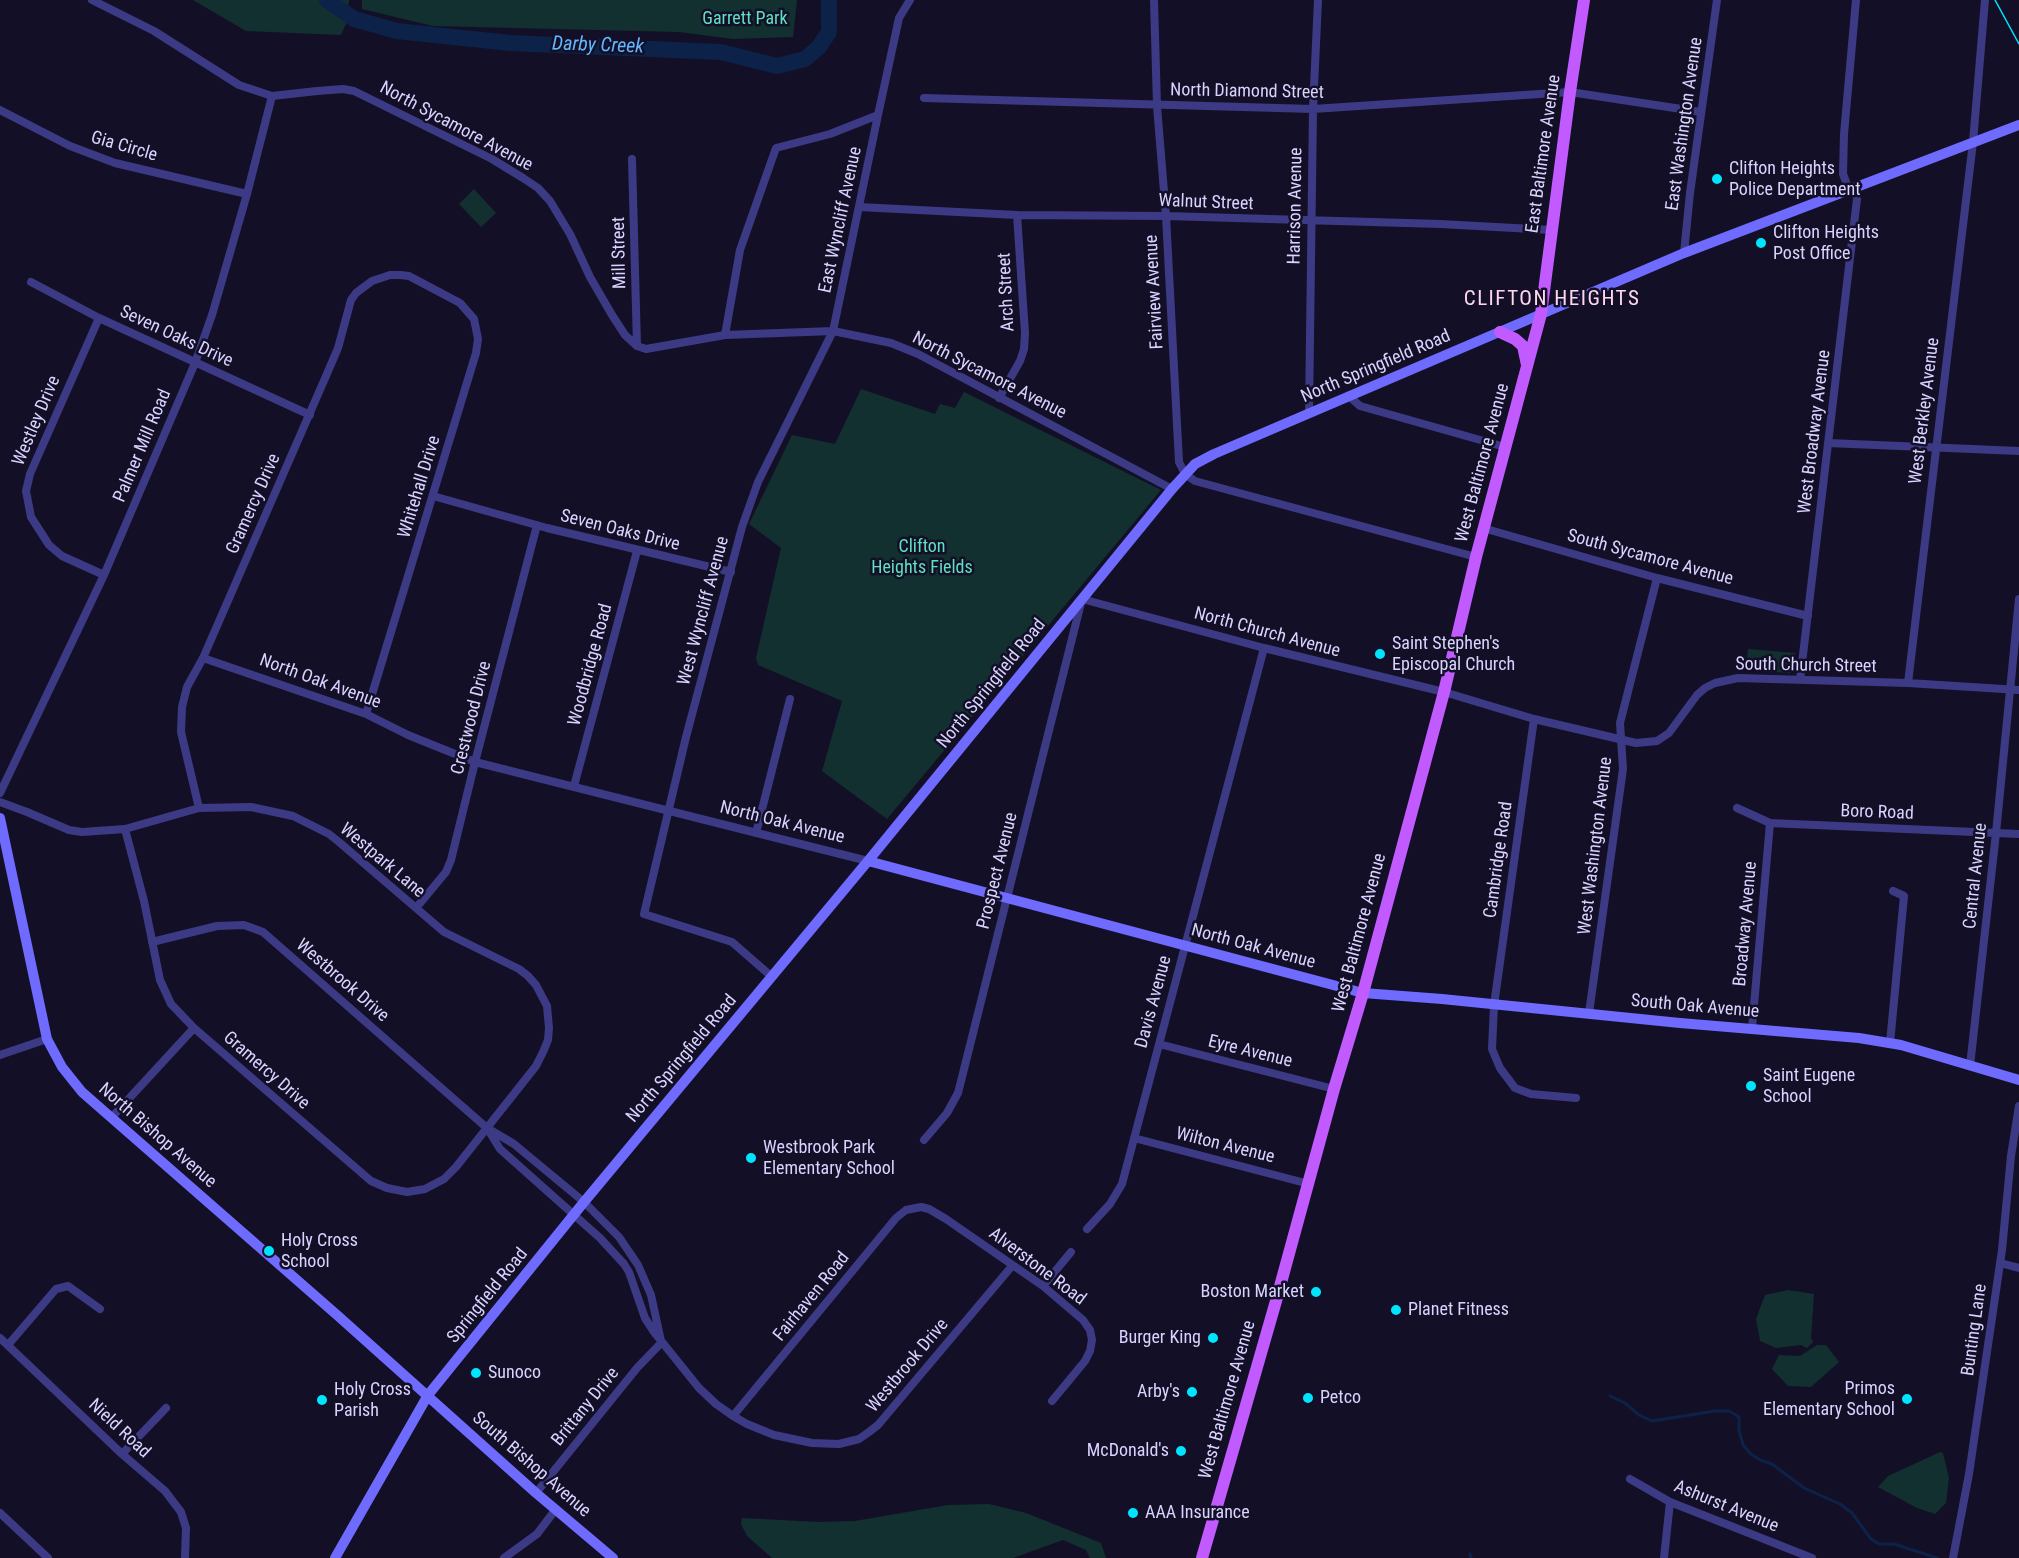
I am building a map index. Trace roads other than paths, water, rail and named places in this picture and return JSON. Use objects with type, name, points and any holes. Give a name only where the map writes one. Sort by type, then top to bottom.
[{"type":"main road","name":"East Baltimore Avenue","points":[[1541,314],[1584,0]]},
{"type":"main road","name":"North Springfield Road","points":[[573,1216],[1195,464],[1684,253],[2019,125]]},
{"type":"main road","name":"West Baltimore Avenue","points":[[1202,1558],[1363,993],[1444,692],[1476,557],[1541,314]]},
{"type":"main road","points":[[1500,332],[1515,339],[1522,346],[1527,367]]},
{"type":"main road","name":"North Bishop Avenue","points":[[0,819],[47,1039],[62,1067],[82,1092],[428,1395]]},
{"type":"main road","name":"North Oak Avenue","points":[[868,861],[1363,993]]},
{"type":"main road","name":"South Oak Avenue","points":[[1363,993],[1859,1038],[1922,1050],[2019,1080]]},
{"type":"main road","name":"Springfield Road","points":[[335,1558],[428,1395],[573,1216]]},
{"type":"main road","name":"South Bishop Avenue","points":[[428,1395],[536,1493],[613,1558]]},
{"type":"street","name":"North Sycamore Avenue","points":[[92,0],[154,32],[239,85],[272,96],[325,90],[354,91],[492,159],[538,188],[550,201],[570,234],[590,277],[612,315],[631,342],[637,346],[646,349],[725,335],[833,331],[900,347],[918,354],[1172,489]]},
{"type":"street","name":"East Wyncliff Avenue","points":[[833,331],[899,18],[910,0]]},
{"type":"street","name":"Fairview Avenue","points":[[1154,0],[1157,106],[1166,216],[1179,462],[1185,474]]},
{"type":"street","name":"Harrison Avenue","points":[[1309,413],[1313,109],[1318,0]]},
{"type":"street","name":"East Washington Avenue","points":[[1684,253],[1690,193],[1717,0]]},
{"type":"street","name":"West Broadway Avenue","points":[[1800,680],[1857,199],[1843,174],[1844,134],[1856,0]]},
{"type":"street","name":"West Berkley Avenue","points":[[1908,684],[1973,142],[1985,0]]},
{"type":"street","name":"North Diamond Street","points":[[924,98],[1313,109],[1570,92],[1701,112]]},
{"type":"street","name":"Palmer Mill Road","points":[[0,793],[104,575],[195,363],[212,315],[247,194],[272,96]]},
{"type":"street","name":"Gia Circle","points":[[0,110],[70,146],[115,163],[247,194]]},
{"type":"street","points":[[725,335],[740,250],[776,147],[830,134],[878,115]]},
{"type":"street","name":"Mill Street","points":[[632,159],[637,346]]},
{"type":"street","name":"Walnut Street","points":[[860,207],[1017,215],[1166,216],[1440,224],[1551,230]]},
{"type":"street","name":"Arch Street","points":[[999,398],[1020,361],[1024,341],[1017,215]]},
{"type":"street","name":"Gramercy Drive","points":[[199,808],[181,732],[182,707],[187,687],[203,658],[310,415],[338,348],[346,314],[356,293],[372,281],[390,275],[409,276],[432,287]]},
{"type":"street","name":"Seven Oaks Drive","points":[[31,282],[99,318],[310,415]]},
{"type":"street","name":"Whitehall Drive","points":[[366,714],[477,354],[478,339],[474,319],[467,309],[432,287]]},
{"type":"street","name":"Westley Drive","points":[[99,318],[30,474],[26,491],[31,517],[49,545],[62,556],[104,575]]},
{"type":"street","name":"West Wyncliff Avenue","points":[[771,976],[732,942],[644,914],[668,810],[742,527],[758,482],[833,331]]},
{"type":"street","points":[[1350,397],[1360,406],[1505,447]]},
{"type":"street","points":[[1828,443],[2019,451]]},
{"type":"street","points":[[1185,474],[1195,481],[1476,557]]},
{"type":"street","name":"Seven Oaks Drive","points":[[433,496],[637,551],[731,572]]},
{"type":"street","name":"Crestwood Drive","points":[[416,908],[446,872],[451,860],[537,525]]},
{"type":"street","name":"South Sycamore Avenue","points":[[1484,528],[1657,578],[1808,616]]},
{"type":"street","name":"Woodbridge Road","points":[[574,786],[637,551]]},
{"type":"street","name":"West Washington Avenue","points":[[1589,1013],[1623,769],[1620,723],[1657,578]]},
{"type":"street","name":"North Church Avenue","points":[[1082,599],[1264,648],[1444,692]]},
{"type":"street","name":"Prospect Avenue","points":[[924,1140],[947,1113],[958,1093],[1082,599]]},
{"type":"street","name":"Central Avenue","points":[[1970,1066],[2019,599]]},
{"type":"street","name":"Davis Avenue","points":[[1088,1229],[1110,1204],[1122,1184],[1264,648]]},
{"type":"street","name":"North Oak Avenue","points":[[203,658],[366,714],[408,735],[475,762],[868,861]]},
{"type":"street","name":"South Church Street","points":[[1444,692],[1534,719],[1636,743],[1650,742],[1669,733],[1697,695],[1715,683],[1738,678],[2019,690]]},
{"type":"street","points":[[756,833],[790,699]]},
{"type":"street","name":"Cambridge Road","points":[[1534,719],[1494,1005],[1492,1048],[1500,1068],[1515,1088],[1531,1094],[1576,1098]]},
{"type":"street","name":"Westpark Lane","points":[[0,802],[69,830],[96,833],[125,830],[199,808],[251,807],[293,816],[334,838],[444,932],[519,969],[536,985],[547,1006],[548,1040],[536,1066],[487,1128]]},
{"type":"street","name":"Boro Road","points":[[1737,808],[1770,823],[2019,834]]},
{"type":"street","name":"Broadway Avenue","points":[[1752,1028],[1770,823]]},
{"type":"street","name":"Gramercy Drive","points":[[125,830],[165,993],[171,1004],[194,1028],[365,1177],[387,1188],[407,1192],[416,1191],[444,1179],[487,1128]]},
{"type":"street","points":[[1890,1043],[1904,896],[1893,891]]},
{"type":"street","name":"Westbrook Drive","points":[[152,942],[217,926],[244,925],[262,932],[487,1128],[514,1144],[584,1202],[619,1237],[638,1265],[651,1295],[662,1342]]},
{"type":"street","points":[[112,1117],[194,1028]]},
{"type":"street","points":[[0,1055],[47,1039]]},
{"type":"street","name":"Eyre Avenue","points":[[1159,1044],[1334,1089]]},
{"type":"street","name":"Bunting Lane","points":[[1953,1556],[1969,1474],[2000,1263],[2011,1156],[2019,1106]]},
{"type":"street","name":"Westbrook Drive","points":[[487,1128],[500,1149],[600,1238],[624,1264],[645,1318],[699,1388],[733,1416],[774,1436],[812,1443],[839,1444],[859,1439],[878,1425],[1012,1266]]},
{"type":"street","name":"Wilton Avenue","points":[[1134,1138],[1309,1184]]},
{"type":"street","name":"Alverstone Road","points":[[921,1207],[946,1219],[1042,1286],[1083,1320],[1090,1330],[1092,1340],[1090,1351],[1052,1401]]},
{"type":"street","name":"Fairhaven Road","points":[[733,1416],[896,1218],[906,1210],[921,1207]]},
{"type":"street","points":[[1042,1286],[1071,1252]]},
{"type":"street","points":[[2000,1263],[2019,1268]]},
{"type":"street","points":[[8,1345],[56,1289],[68,1286],[100,1309]]},
{"type":"street","name":"Nield Road","points":[[0,1338],[122,1454],[165,1491],[181,1512],[186,1528],[185,1558]]},
{"type":"street","name":"Brittany Drive","points":[[536,1493],[637,1368],[662,1342]]},
{"type":"street","points":[[122,1454],[166,1408]]},
{"type":"street","name":"Ashurst Avenue","points":[[1630,1479],[1670,1502],[1812,1558]]},
{"type":"street","points":[[1664,1558],[1670,1502]]},
{"type":"street","points":[[504,1558],[537,1534],[556,1509]]},
{"type":"street","points":[[0,1513],[48,1558]]},
{"type":"waterway","name":"Darby Creek","points":[[327,0],[354,19],[397,31],[510,43],[721,52],[777,66],[805,59],[819,47],[829,32],[829,0]]},
{"type":"waterway","points":[[1610,1396],[1652,1421],[1715,1411],[1729,1411],[1739,1417],[1739,1430],[1743,1445],[1751,1454],[1772,1464],[1804,1488],[1840,1504],[1852,1513],[1871,1539],[1879,1544],[1894,1544],[1937,1558]]},
{"type":"waterway","points":[[1470,1554],[1471,1558]]},
{"type":"tram line","points":[[1995,0],[2019,44]]},
{"type":"place","name":"Clifton Heights Police Department","points":[[1717,179]]},
{"type":"place","name":"Clifton Heights Post Office","points":[[1761,243]]},
{"type":"place","name":"Saint Stephen's Episcopal Church","points":[[1380,654]]},
{"type":"place","name":"Saint Eugene School","points":[[1751,1086]]},
{"type":"place","name":"Westbrook Park Elementary School","points":[[751,1158]]},
{"type":"place","name":"Holy Cross School","points":[[269,1251]]},
{"type":"place","name":"Boston Market","points":[[1316,1292]]},
{"type":"place","name":"Planet Fitness","points":[[1396,1310]]},
{"type":"place","name":"Burger King","points":[[1213,1338]]},
{"type":"place","name":"Sunoco","points":[[476,1373]]},
{"type":"place","name":"Arby's","points":[[1192,1392]]},
{"type":"place","name":"Petco","points":[[1308,1398]]},
{"type":"place","name":"Primos Elementary School","points":[[1907,1399]]},
{"type":"place","name":"Holy Cross Parish","points":[[322,1400]]},
{"type":"place","name":"McDonald's","points":[[1181,1451]]},
{"type":"place","name":"AAA Insurance","points":[[1133,1513]]},
{"type":"district","name":"CLIFTON HEIGHTS","points":[[1552,300]]},
{"type":"park label","name":"Garrett Park","points":[[745,19]]},
{"type":"park label","name":"Clifton Heights Fields","points":[[922,557]]}]
